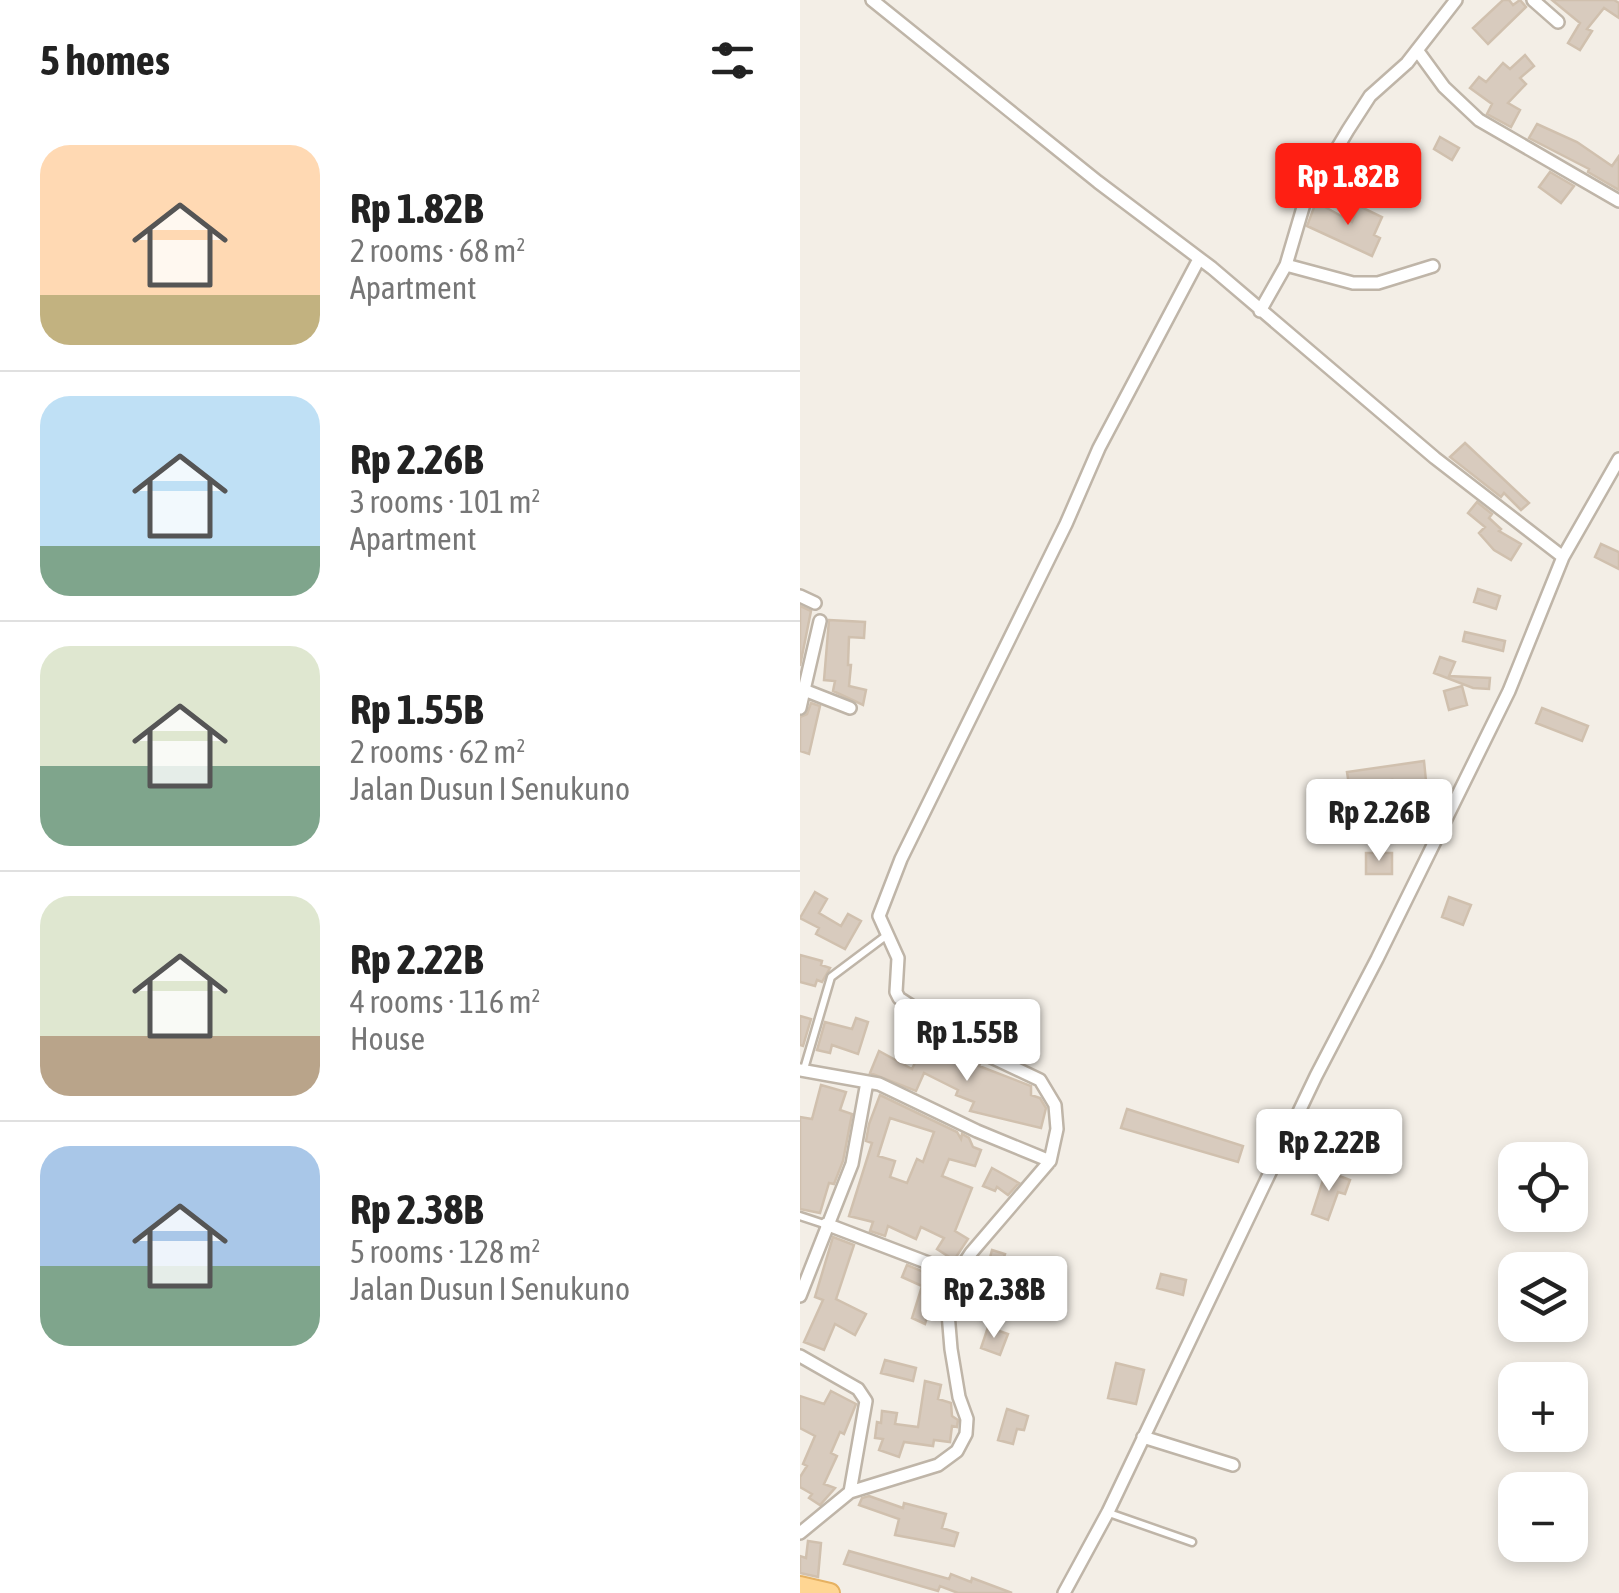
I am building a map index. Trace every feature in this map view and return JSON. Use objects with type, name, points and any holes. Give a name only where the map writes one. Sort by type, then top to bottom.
[{"type":"main road","points":[[800,1586],[830,1593]]},
{"type":"street","points":[[872,0],[1199,258],[1434,458],[1563,556]]},
{"type":"street","points":[[1260,311],[1286,265],[1304,204],[1348,130],[1370,96],[1416,50],[1456,0]]},
{"type":"street","points":[[1532,0],[1558,22]]},
{"type":"street","points":[[1416,50],[1444,88],[1479,120],[1619,201]]},
{"type":"street","points":[[800,1533],[850,1492],[938,1464],[957,1451],[964,1439],[967,1419],[959,1397],[947,1301],[957,1274],[1050,1161],[1058,1128],[1055,1104],[1045,1085],[1026,1072],[987,1055],[899,998],[898,958],[880,922],[900,859],[1066,524],[1099,448],[1199,258]]},
{"type":"street","points":[[1286,265],[1353,283],[1378,283],[1434,266]]},
{"type":"street","points":[[1064,1593],[1108,1512],[1308,1092],[1378,959],[1517,673],[1563,556],[1619,459]]},
{"type":"street","points":[[800,596],[815,603]]},
{"type":"street","points":[[800,708],[820,621]]},
{"type":"street","points":[[802,690],[850,708]]},
{"type":"street","points":[[802,1070],[879,1084],[1050,1161]]},
{"type":"street","points":[[800,1296],[852,1164],[867,1082]]},
{"type":"street","points":[[826,1224],[957,1274]]},
{"type":"street","points":[[800,1356],[858,1389],[866,1401],[850,1492]]},
{"type":"street","points":[[1143,1437],[1233,1465]]},
{"type":"lane","points":[[802,1070],[832,977],[887,935]]},
{"type":"lane","points":[[800,1216],[826,1224]]},
{"type":"lane","points":[[1108,1512],[1192,1542]]},
{"type":"building","points":[[1503,0],[1513,5],[1520,0],[1526,7],[1488,44],[1473,28]]},
{"type":"building","points":[[1552,0],[1614,0],[1619,3],[1619,18],[1604,8],[1587,29],[1592,31],[1580,50],[1568,43],[1580,23]]},
{"type":"building","points":[[1525,55],[1534,66],[1520,78],[1526,84],[1508,103],[1520,110],[1511,127],[1487,114],[1492,104],[1470,88],[1479,77],[1486,82],[1503,63],[1510,69]]},
{"type":"building","points":[[1537,124],[1577,142],[1612,166],[1619,156],[1619,190],[1588,172],[1589,169],[1529,138]]},
{"type":"building","points":[[1440,137],[1459,148],[1452,160],[1434,149]]},
{"type":"building","points":[[1550,172],[1574,186],[1561,203],[1539,187]]},
{"type":"building","points":[[1316,202],[1352,222],[1359,206],[1382,217],[1374,235],[1380,238],[1372,256],[1307,226]]},
{"type":"building","points":[[1465,443],[1529,503],[1521,510],[1504,493],[1501,497],[1450,457]]},
{"type":"building","points":[[1477,502],[1492,514],[1489,518],[1499,531],[1521,544],[1511,560],[1494,550],[1479,533],[1485,527],[1468,513]]},
{"type":"building","points":[[1601,544],[1619,552],[1619,569],[1595,557]]},
{"type":"building","points":[[1478,589],[1500,596],[1496,609],[1474,602]]},
{"type":"building","points":[[800,606],[811,611],[800,666]]},
{"type":"building","points":[[829,620],[865,622],[864,638],[849,637],[848,665],[849,686],[866,690],[863,705],[833,691],[835,681],[824,680]]},
{"type":"building","points":[[1465,632],[1505,641],[1503,651],[1463,641]]},
{"type":"building","points":[[1440,657],[1455,662],[1449,676],[1490,678],[1489,689],[1473,688],[1434,673]]},
{"type":"building","points":[[1462,686],[1467,705],[1449,710],[1444,691]]},
{"type":"building","points":[[811,703],[820,706],[809,754],[800,751],[800,717],[807,714]]},
{"type":"building","points":[[1542,708],[1588,726],[1582,741],[1536,723]]},
{"type":"building","points":[[1424,761],[1426,781],[1349,785],[1347,772]]},
{"type":"building","points":[[1366,853],[1392,853],[1392,874],[1366,874]]},
{"type":"building","points":[[815,892],[827,899],[819,913],[841,926],[848,914],[861,921],[845,949],[816,934],[819,928],[800,918]]},
{"type":"building","points":[[1449,897],[1471,905],[1463,925],[1442,917]]},
{"type":"building","points":[[800,955],[822,961],[821,965],[830,968],[822,982],[817,980],[815,986],[800,982]]},
{"type":"building","points":[[800,1016],[811,1019],[803,1046],[800,1045]]},
{"type":"building","points":[[856,1018],[868,1022],[858,1054],[832,1045],[830,1053],[817,1050],[825,1022],[852,1029]]},
{"type":"building","points":[[936,1044],[968,1059],[970,1055],[981,1062],[979,1066],[1031,1086],[1031,1095],[1040,1098],[1046,1108],[1041,1128],[970,1111],[974,1102],[924,1073],[916,1091],[870,1073],[879,1051],[912,1069],[923,1046],[933,1051]]},
{"type":"building","points":[[821,1085],[846,1092],[840,1110],[852,1114],[843,1161],[834,1184],[829,1183],[820,1213],[800,1209],[800,1117],[812,1119]]},
{"type":"building","points":[[880,1095],[957,1132],[961,1139],[962,1134],[981,1150],[975,1166],[949,1159],[942,1176],[972,1188],[955,1231],[968,1239],[954,1260],[937,1249],[944,1238],[921,1227],[916,1239],[888,1226],[885,1236],[870,1231],[873,1222],[849,1216],[872,1143],[866,1141]],"holes":[[[890,1118],[934,1132],[923,1162],[917,1159],[907,1183],[890,1177],[895,1161],[878,1156]]]},
{"type":"building","points":[[1127,1109],[1243,1146],[1238,1162],[1121,1128]]},
{"type":"building","points":[[992,1168],[1019,1183],[1008,1195],[997,1187],[995,1191],[983,1186]]},
{"type":"building","points":[[1326,1171],[1350,1180],[1345,1194],[1338,1192],[1328,1220],[1312,1214]]},
{"type":"building","points":[[833,1237],[854,1245],[836,1299],[866,1314],[855,1335],[835,1324],[824,1350],[804,1342],[823,1300],[815,1297]]},
{"type":"building","points":[[992,1250],[1005,1254],[999,1273],[1032,1284],[1026,1303],[994,1292],[986,1313],[968,1307],[976,1287],[967,1284],[974,1265],[987,1269]]},
{"type":"building","points":[[907,1265],[936,1277],[928,1295],[933,1297],[925,1324],[912,1318],[922,1286],[902,1277]]},
{"type":"building","points":[[1161,1274],[1186,1280],[1183,1295],[1157,1288]]},
{"type":"building","points":[[988,1327],[1008,1334],[1000,1355],[981,1348]]},
{"type":"building","points":[[885,1360],[916,1368],[913,1381],[881,1373]]},
{"type":"building","points":[[1116,1363],[1144,1370],[1136,1404],[1108,1398]]},
{"type":"building","points":[[925,1381],[941,1385],[938,1399],[951,1403],[952,1416],[958,1420],[957,1427],[952,1426],[950,1442],[934,1440],[933,1446],[904,1442],[899,1457],[879,1450],[883,1439],[875,1438],[882,1411],[897,1413],[895,1424],[918,1427]]},
{"type":"building","points":[[831,1391],[856,1404],[831,1453],[837,1456],[824,1484],[835,1488],[820,1505],[800,1487],[800,1477],[807,1466],[803,1464],[815,1436],[800,1428],[800,1396],[824,1404]]},
{"type":"building","points":[[1007,1409],[1028,1416],[1024,1430],[1017,1429],[1013,1444],[998,1440]]},
{"type":"building","points":[[869,1496],[903,1508],[904,1503],[946,1514],[942,1528],[958,1533],[954,1546],[895,1535],[899,1519],[859,1505],[862,1498]]},
{"type":"building","points":[[808,1541],[821,1543],[818,1577],[800,1573],[800,1556],[806,1558]]},
{"type":"building","points":[[849,1551],[949,1579],[951,1574],[971,1582],[972,1578],[1012,1593],[958,1593],[940,1586],[938,1591],[844,1564]]}]
